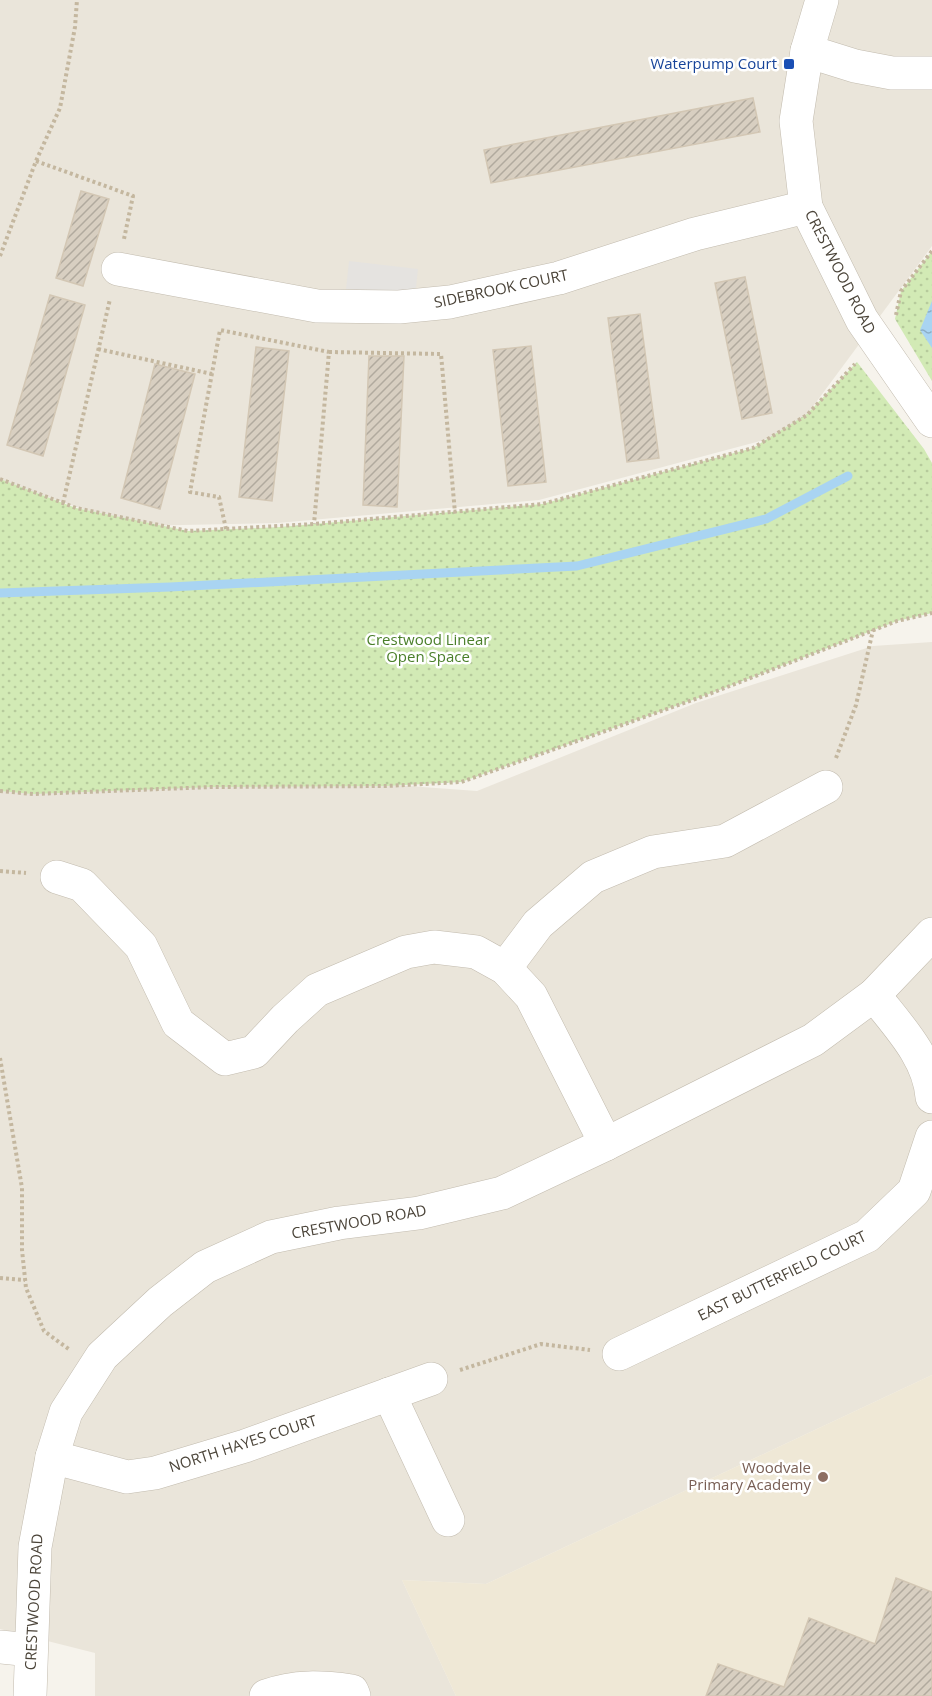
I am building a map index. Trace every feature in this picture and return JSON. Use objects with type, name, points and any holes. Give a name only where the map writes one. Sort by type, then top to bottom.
[{"type":"street","name":"CRESTWOOD ROAD","points":[[822,0],[807,51],[796,121],[806,207],[862,320],[932,421]]},
{"type":"street","points":[[807,51],[855,66],[892,73],[932,73]]},
{"type":"street","name":"SIDEBROOK COURT","points":[[118,269],[317,306],[399,307],[450,302],[559,278],[695,234],[806,207]]},
{"type":"street","points":[[505,968],[538,924],[592,877],[653,852],[725,841],[826,787]]},
{"type":"street","points":[[57,877],[82,885],[141,946],[178,1023],[225,1059],[254,1052],[285,1018],[317,990],[406,952],[434,947],[476,952],[505,968],[531,996],[606,1144]]},
{"type":"street","name":"CRESTWOOD ROAD","points":[[30,1696],[15,1648],[52,1457],[66,1412],[102,1356],[160,1302],[205,1267],[271,1237],[339,1223],[419,1213],[502,1193],[606,1144],[813,1040],[874,995],[932,934]]},
{"type":"street","points":[[874,995],[914,1046],[931,1083],[932,1097]]},
{"type":"street","name":"EAST BUTTERFIELD COURT","points":[[619,1354],[867,1236],[914,1191],[932,1137]]},
{"type":"street","name":"NORTH HAYES COURT","points":[[52,1457],[127,1478],[155,1473],[245,1446],[431,1379]]},
{"type":"street","points":[[389,1394],[448,1520]]},
{"type":"street","points":[[266,1696],[279,1691],[317,1687],[352,1691],[354,1696]]},
{"type":"path","points":[[0,256],[36,161],[60,108],[75,27],[77,0]]},
{"type":"path","points":[[36,161],[133,196],[63,503]]},
{"type":"path","points":[[0,479],[76,508],[188,531],[314,524],[542,504],[753,448],[807,414],[895,319],[901,291],[932,251]]},
{"type":"path","points":[[226,529],[219,497],[190,492],[220,330],[329,352],[441,354],[455,513]]},
{"type":"path","points":[[98,349],[212,374]]},
{"type":"path","points":[[314,524],[329,352]]},
{"type":"path","points":[[0,791],[33,794],[212,787],[386,786],[461,782],[693,700],[897,621],[932,613]]},
{"type":"path","points":[[826,787],[856,705],[873,630]]},
{"type":"path","points":[[0,1058],[22,1188],[22,1250],[26,1288],[44,1331],[63,1346],[97,1364]]},
{"type":"path","points":[[0,1278],[25,1280]]},
{"type":"path","points":[[431,1379],[541,1344],[619,1354]]},
{"type":"shaded area","points":[[0,0],[932,0],[932,246],[794,432],[539,500],[277,523],[134,526],[0,481]]},
{"type":"shaded area","points":[[349,261],[418,269],[415,297],[346,289]]},
{"type":"shaded area","points":[[932,642],[932,1375],[486,1584],[402,1580],[456,1696],[95,1696],[95,1653],[0,1629],[0,785],[202,771],[477,791],[696,703],[873,646]]},
{"type":"shaded area","name":"Woodvale Primary Academy","points":[[932,1375],[932,1696],[456,1696],[402,1580],[486,1584]]},
{"type":"green space","points":[[932,251],[932,381],[895,319],[901,291]]},
{"type":"green space","name":"Crestwood Linear Open Space","points":[[857,362],[924,449],[932,463],[932,613],[897,621],[704,696],[461,782],[386,786],[212,787],[33,794],[0,791],[0,479],[76,508],[188,531],[280,527],[542,504],[753,448],[807,414]]},
{"type":"water","points":[[932,301],[932,348],[920,330]]},
{"type":"building","points":[[753,98],[760,132],[491,183],[484,150]]},
{"type":"building","points":[[81,191],[109,199],[83,286],[56,278]]},
{"type":"building","points":[[745,277],[772,413],[742,419],[715,283]]},
{"type":"building","points":[[50,295],[85,305],[43,456],[7,445]]},
{"type":"building","points":[[640,314],[659,458],[627,462],[608,318]]},
{"type":"building","points":[[531,346],[546,482],[508,486],[493,350]]},
{"type":"building","points":[[256,347],[289,351],[272,501],[239,497]]},
{"type":"building","points":[[369,356],[404,356],[397,507],[363,505]]},
{"type":"building","points":[[155,364],[195,374],[160,509],[121,498]]},
{"type":"building","points":[[896,1578],[932,1592],[932,1696],[706,1696],[718,1664],[784,1687],[809,1618],[875,1644]]},
{"type":"waterway","points":[[0,593],[170,587],[577,566],[766,519],[848,476]]},
{"type":"place","name":"Waterpump Court","points":[[789,64]]},
{"type":"place","name":"Woodvale Primary Academy","points":[[823,1477]]}]
